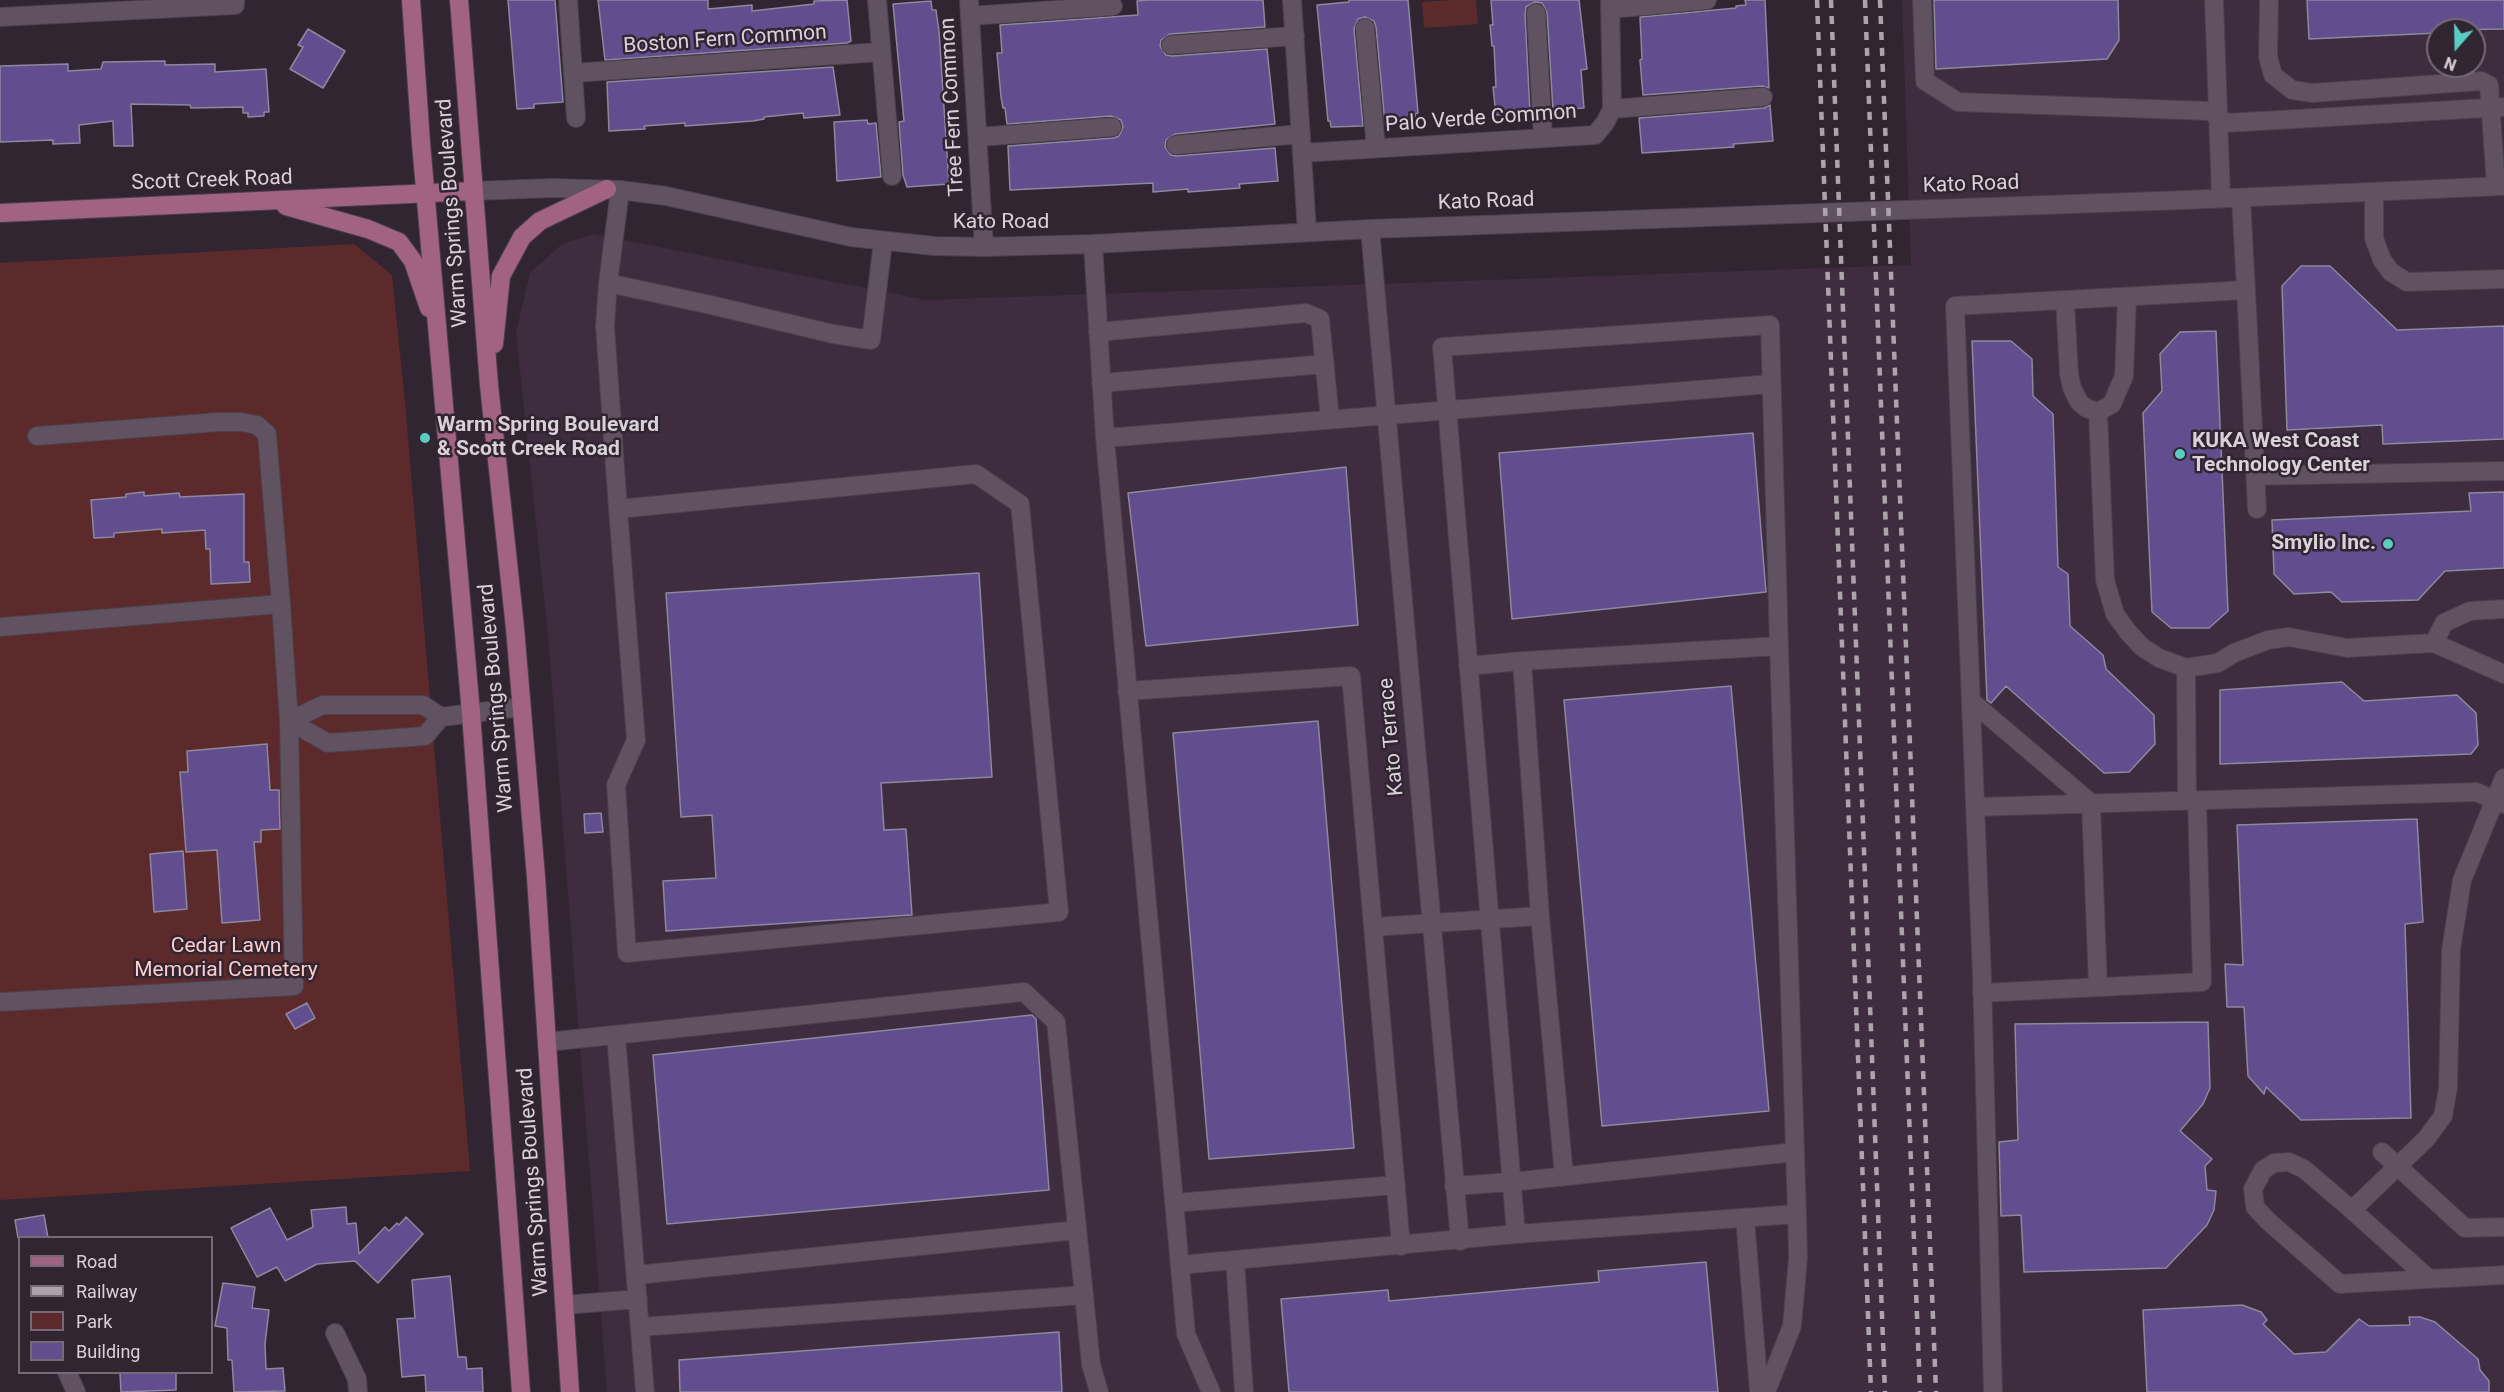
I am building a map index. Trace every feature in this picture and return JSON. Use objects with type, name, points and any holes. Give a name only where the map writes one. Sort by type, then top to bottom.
[{"type":"main road","name":"Warm Springs Boulevard","points":[[411,0],[471,714],[521,1392]]},
{"type":"main road","name":"Warm Springs Boulevard","points":[[459,0],[489,385],[515,628],[547,1042],[570,1392]]},
{"type":"main road","points":[[489,385],[501,276],[522,237],[540,221],[613,189]]},
{"type":"main road","name":"Scott Creek Road","points":[[0,213],[474,191]]},
{"type":"main road","points":[[270,202],[368,229],[399,242],[413,261],[438,335]]},
{"type":"street","points":[[568,0],[576,118]]},
{"type":"street","points":[[877,0],[892,176]]},
{"type":"street","points":[[1293,0],[1307,231]]},
{"type":"street","points":[[1707,0],[1610,5],[1612,110],[1763,97]]},
{"type":"street","points":[[1922,0],[1925,81],[1958,102],[2210,111],[2226,123],[2498,107]]},
{"type":"street","points":[[2214,0],[2221,198]]},
{"type":"street","points":[[2269,0],[2268,57],[2273,75],[2292,90],[2312,93],[2481,81],[2489,85],[2498,107],[2500,186]]},
{"type":"street","points":[[0,16],[235,3]]},
{"type":"street","points":[[970,8],[1113,6]]},
{"type":"street","name":"Tree Fern Common","points":[[970,8],[984,247]]},
{"type":"street","points":[[1536,13],[1543,137]]},
{"type":"street","points":[[1365,28],[1376,148]]},
{"type":"street","points":[[1171,45],[1295,36]]},
{"type":"street","name":"Boston Fern Common","points":[[573,73],[881,52]]},
{"type":"street","name":"Palo Verde Common","points":[[1302,153],[1595,135],[1612,110]]},
{"type":"street","points":[[978,136],[1112,127]]},
{"type":"street","points":[[1176,146],[1301,135]]},
{"type":"street","name":"Kato Road","points":[[474,191],[552,188],[613,189],[666,196],[812,230],[883,242],[984,247],[1093,244],[1307,231],[2241,198],[2500,186]]},
{"type":"street","points":[[613,189],[605,326],[618,509],[636,740],[616,785],[627,953],[1059,912],[1020,504],[976,474],[618,509]]},
{"type":"street","points":[[2374,192],[2374,238],[2382,260],[2391,272],[2407,282],[2504,279]]},
{"type":"street","points":[[2241,198],[2257,510]]},
{"type":"street","name":"Kato Terrace","points":[[1370,229],[1460,1241]]},
{"type":"street","points":[[608,284],[711,305],[833,334],[871,340],[883,242]]},
{"type":"street","points":[[1093,244],[1105,438],[1186,1334],[1211,1392]]},
{"type":"street","points":[[1993,1392],[1982,993],[1955,306],[2246,290]]},
{"type":"street","points":[[2065,300],[2068,374],[2072,388],[2079,402],[2086,408],[2098,412],[2112,404],[2124,376],[2127,297]]},
{"type":"street","points":[[1098,332],[1306,313],[1320,319],[1330,420]]},
{"type":"street","points":[[1515,1234],[1442,347],[1770,325],[1798,1258],[1792,1326],[1766,1392]]},
{"type":"street","points":[[1101,383],[1324,364]]},
{"type":"street","points":[[1105,438],[1771,384]]},
{"type":"street","points":[[2098,412],[2105,580],[2115,614],[2142,647],[2159,658],[2186,668],[2218,663],[2234,653],[2268,640],[2289,638],[2347,648],[2434,643],[2504,674]]},
{"type":"street","points":[[0,1002],[294,986],[289,722],[267,434],[257,425],[219,422],[37,436]]},
{"type":"street","points":[[2255,476],[2504,471]]},
{"type":"street","points":[[0,627],[281,604]]},
{"type":"street","points":[[2434,643],[2444,623],[2470,611],[2504,609]]},
{"type":"street","points":[[1468,666],[1779,646]]},
{"type":"street","points":[[1522,661],[1540,916],[1564,1176]]},
{"type":"street","points":[[1982,993],[2202,982],[2186,668]]},
{"type":"street","points":[[1127,691],[1351,675],[1401,1246]]},
{"type":"street","points":[[1971,701],[2091,804],[2098,987]]},
{"type":"street","points":[[289,722],[323,705],[423,705],[441,717],[521,707]]},
{"type":"street","points":[[289,722],[328,743],[425,736],[441,717]]},
{"type":"street","points":[[2352,1210],[2426,1139],[2443,1116],[2448,1088],[2451,950],[2462,880],[2499,802],[2504,778]]},
{"type":"street","points":[[1975,807],[2476,792],[2499,802]]},
{"type":"street","points":[[1373,927],[1540,916]]},
{"type":"street","points":[[547,1042],[1024,992],[1056,1022],[1090,1364],[1099,1392]]},
{"type":"street","points":[[616,1035],[645,1392]]},
{"type":"street","points":[[1454,1186],[1795,1152]]},
{"type":"street","points":[[2382,1152],[2464,1228],[2504,1227]]},
{"type":"street","points":[[2428,1279],[2304,1169],[2289,1162],[2274,1163],[2263,1170],[2253,1189],[2255,1207],[2340,1284],[2504,1275]]},
{"type":"street","points":[[1174,1203],[1396,1185]]},
{"type":"street","points":[[1180,1265],[1460,1241],[1515,1234],[1797,1214]]},
{"type":"street","points":[[1745,1218],[1759,1392]]},
{"type":"street","points":[[636,1275],[1077,1230]]},
{"type":"street","points":[[1234,1260],[1244,1392]]},
{"type":"street","points":[[640,1327],[1084,1294]]},
{"type":"street","points":[[565,1305],[638,1299]]},
{"type":"street","points":[[335,1333],[357,1379],[358,1392]]},
{"type":"street","points":[[69,1374],[76,1392]]},
{"type":"shaded area","points":[[1902,0],[2504,0],[2504,1392],[607,1392],[548,636],[516,332],[530,273],[562,244],[593,234],[926,300],[1911,265]]},
{"type":"green space","points":[[1476,0],[1478,24],[1424,28],[1422,2]]},
{"type":"green space","name":"Cedar Lawn Memorial Cemetery","points":[[354,244],[392,275],[405,403],[470,1171],[0,1200],[0,263]]},
{"type":"building","points":[[508,0],[555,0],[563,102],[534,104],[534,108],[517,109]]},
{"type":"building","points":[[598,0],[708,0],[708,9],[752,5],[752,11],[814,4],[814,1],[847,0],[851,41],[605,60]]},
{"type":"building","points":[[1263,0],[1265,27],[1170,34],[1161,40],[1160,46],[1166,55],[1172,56],[1267,49],[1275,124],[1175,134],[1166,140],[1165,147],[1171,155],[1177,156],[1275,148],[1278,181],[1239,184],[1240,188],[1188,192],[1188,189],[1153,192],[1153,183],[1010,190],[1008,146],[1113,138],[1119,136],[1123,127],[1121,120],[1111,116],[1007,124],[1001,97],[997,53],[1002,53],[1000,25],[1138,15],[1137,1]]},
{"type":"building","points":[[1349,0],[1408,0],[1418,113],[1415,114],[1416,122],[1385,124],[1376,27],[1374,21],[1365,17],[1358,19],[1354,29],[1363,126],[1331,127],[1328,121],[1317,5],[1349,2]]},
{"type":"building","points":[[1491,0],[1579,0],[1587,69],[1581,70],[1584,108],[1553,110],[1547,12],[1542,3],[1535,2],[1526,7],[1525,14],[1530,113],[1496,115],[1493,87],[1496,87],[1494,46],[1492,46],[1490,25],[1493,25]]},
{"type":"building","points":[[1745,0],[1765,0],[1769,88],[1762,86],[1643,95],[1640,17],[1736,8],[1736,6],[1746,5]]},
{"type":"building","points":[[1934,0],[2118,0],[2119,40],[2107,59],[1936,69]]},
{"type":"building","points":[[2307,0],[2504,0],[2504,29],[2486,29],[2486,18],[2426,18],[2426,34],[2309,39]]},
{"type":"building","points":[[931,1],[932,10],[936,10],[939,31],[949,184],[907,187],[903,175],[899,122],[904,121],[893,4]]},
{"type":"building","points":[[308,29],[345,51],[323,88],[290,69],[303,47],[298,45]]},
{"type":"building","points":[[165,61],[165,65],[215,64],[215,72],[266,69],[269,112],[264,112],[264,116],[248,117],[248,113],[243,113],[243,107],[191,108],[190,105],[131,104],[133,146],[114,146],[113,121],[79,125],[80,143],[53,144],[53,140],[0,142],[0,66],[68,64],[68,71],[101,69],[103,62]]},
{"type":"building","points":[[833,67],[840,115],[804,118],[803,113],[764,117],[764,119],[753,121],[685,126],[685,123],[609,131],[607,82]]},
{"type":"building","points":[[1770,105],[1773,141],[1733,144],[1734,147],[1642,153],[1639,118],[1764,108]]},
{"type":"building","points":[[867,120],[868,124],[876,123],[881,177],[837,181],[834,122]]},
{"type":"building","points":[[2301,266],[2330,266],[2397,330],[2504,326],[2504,439],[2383,444],[2382,425],[2287,430],[2282,286]]},
{"type":"building","points":[[2216,331],[2228,611],[2209,628],[2171,628],[2152,612],[2143,413],[2162,391],[2160,354],[2180,332]]},
{"type":"building","points":[[1972,341],[2011,341],[2032,359],[2033,396],[2053,414],[2058,567],[2068,574],[2070,626],[2103,655],[2106,669],[2154,715],[2155,744],[2129,772],[2104,773],[2006,686],[1991,703],[1987,700]]},
{"type":"building","points":[[1753,433],[1766,592],[1512,619],[1499,453]]},
{"type":"building","points":[[1346,467],[1358,625],[1146,646],[1128,493]]},
{"type":"building","points":[[144,492],[144,496],[179,493],[180,497],[244,494],[244,562],[249,562],[250,582],[211,584],[210,549],[206,549],[205,530],[162,533],[162,529],[114,533],[114,537],[94,538],[91,500],[126,497],[126,494]]},
{"type":"building","name":"Smylio Inc.","points":[[2504,492],[2504,568],[2445,571],[2418,600],[2342,602],[2331,592],[2294,594],[2274,574],[2272,520],[2471,511],[2469,493]]},
{"type":"building","points":[[979,573],[992,777],[881,783],[884,830],[906,829],[912,915],[666,931],[663,881],[716,878],[712,815],[681,817],[666,593]]},
{"type":"building","points":[[2342,682],[2364,701],[2457,695],[2476,713],[2478,745],[2471,754],[2220,764],[2220,690]]},
{"type":"building","points":[[1731,686],[1769,1111],[1602,1126],[1564,700]]},
{"type":"building","points":[[1318,721],[1354,1148],[1209,1159],[1173,733]]},
{"type":"building","points":[[267,744],[270,790],[279,790],[280,829],[261,830],[261,842],[254,842],[260,920],[222,923],[217,850],[186,852],[180,772],[188,772],[187,751]]},
{"type":"building","points":[[601,813],[603,832],[585,833],[584,814]]},
{"type":"building","points":[[2417,819],[2423,922],[2405,924],[2411,1118],[2301,1120],[2266,1087],[2264,1094],[2248,1076],[2244,1007],[2227,1007],[2225,964],[2243,965],[2237,825]]},
{"type":"building","points":[[183,851],[187,909],[154,912],[150,854]]},
{"type":"building","points":[[307,1003],[315,1018],[295,1029],[286,1014]]},
{"type":"building","points":[[1032,1015],[1036,1019],[1049,1190],[667,1224],[653,1055]]},
{"type":"building","points":[[2208,1022],[2210,1088],[2203,1104],[2180,1131],[2212,1159],[2205,1166],[2207,1190],[2216,1191],[2214,1210],[2207,1225],[2166,1268],[2024,1272],[2021,1215],[2001,1216],[1999,1142],[2018,1140],[2015,1024]]},
{"type":"building","points":[[346,1207],[347,1224],[356,1223],[359,1254],[385,1227],[389,1231],[406,1217],[423,1234],[378,1283],[355,1261],[317,1264],[285,1281],[277,1267],[257,1277],[231,1228],[270,1208],[287,1240],[313,1227],[311,1210]]},
{"type":"building","points":[[44,1215],[48,1236],[18,1236],[18,1238],[15,1220]]},
{"type":"building","points":[[1706,1262],[1718,1392],[1289,1392],[1281,1299],[1388,1290],[1389,1301],[1599,1282],[1598,1271]]},
{"type":"building","points":[[450,1276],[458,1357],[466,1357],[467,1369],[482,1368],[483,1392],[426,1392],[425,1375],[402,1377],[397,1319],[415,1318],[412,1280]]},
{"type":"building","points":[[223,1283],[255,1287],[252,1308],[269,1310],[265,1344],[266,1369],[283,1368],[285,1391],[234,1392],[232,1360],[228,1360],[227,1328],[215,1326]]},
{"type":"building","points":[[2242,1305],[2261,1312],[2267,1320],[2263,1324],[2294,1354],[2326,1352],[2359,1319],[2369,1326],[2410,1325],[2409,1317],[2420,1317],[2435,1322],[2478,1359],[2480,1370],[2489,1381],[2489,1392],[2147,1392],[2143,1310]]},
{"type":"building","points":[[1059,1332],[1062,1392],[680,1392],[679,1360]]},
{"type":"building","points":[[120,1374],[176,1374],[176,1390],[121,1392]]},
{"type":"railway","points":[[1817,0],[1871,1392]]},
{"type":"railway","points":[[1831,0],[1885,1392]]},
{"type":"railway","points":[[1865,0],[1920,1392]]},
{"type":"railway","points":[[1880,0],[1936,1392]]},
{"type":"place","name":"Warm Spring Boulevard & Scott Creek Road","points":[[425,438]]},
{"type":"place","name":"KUKA West Coast Technology Center","points":[[2180,454]]},
{"type":"place","name":"Smylio Inc.","points":[[2388,544]]}]
